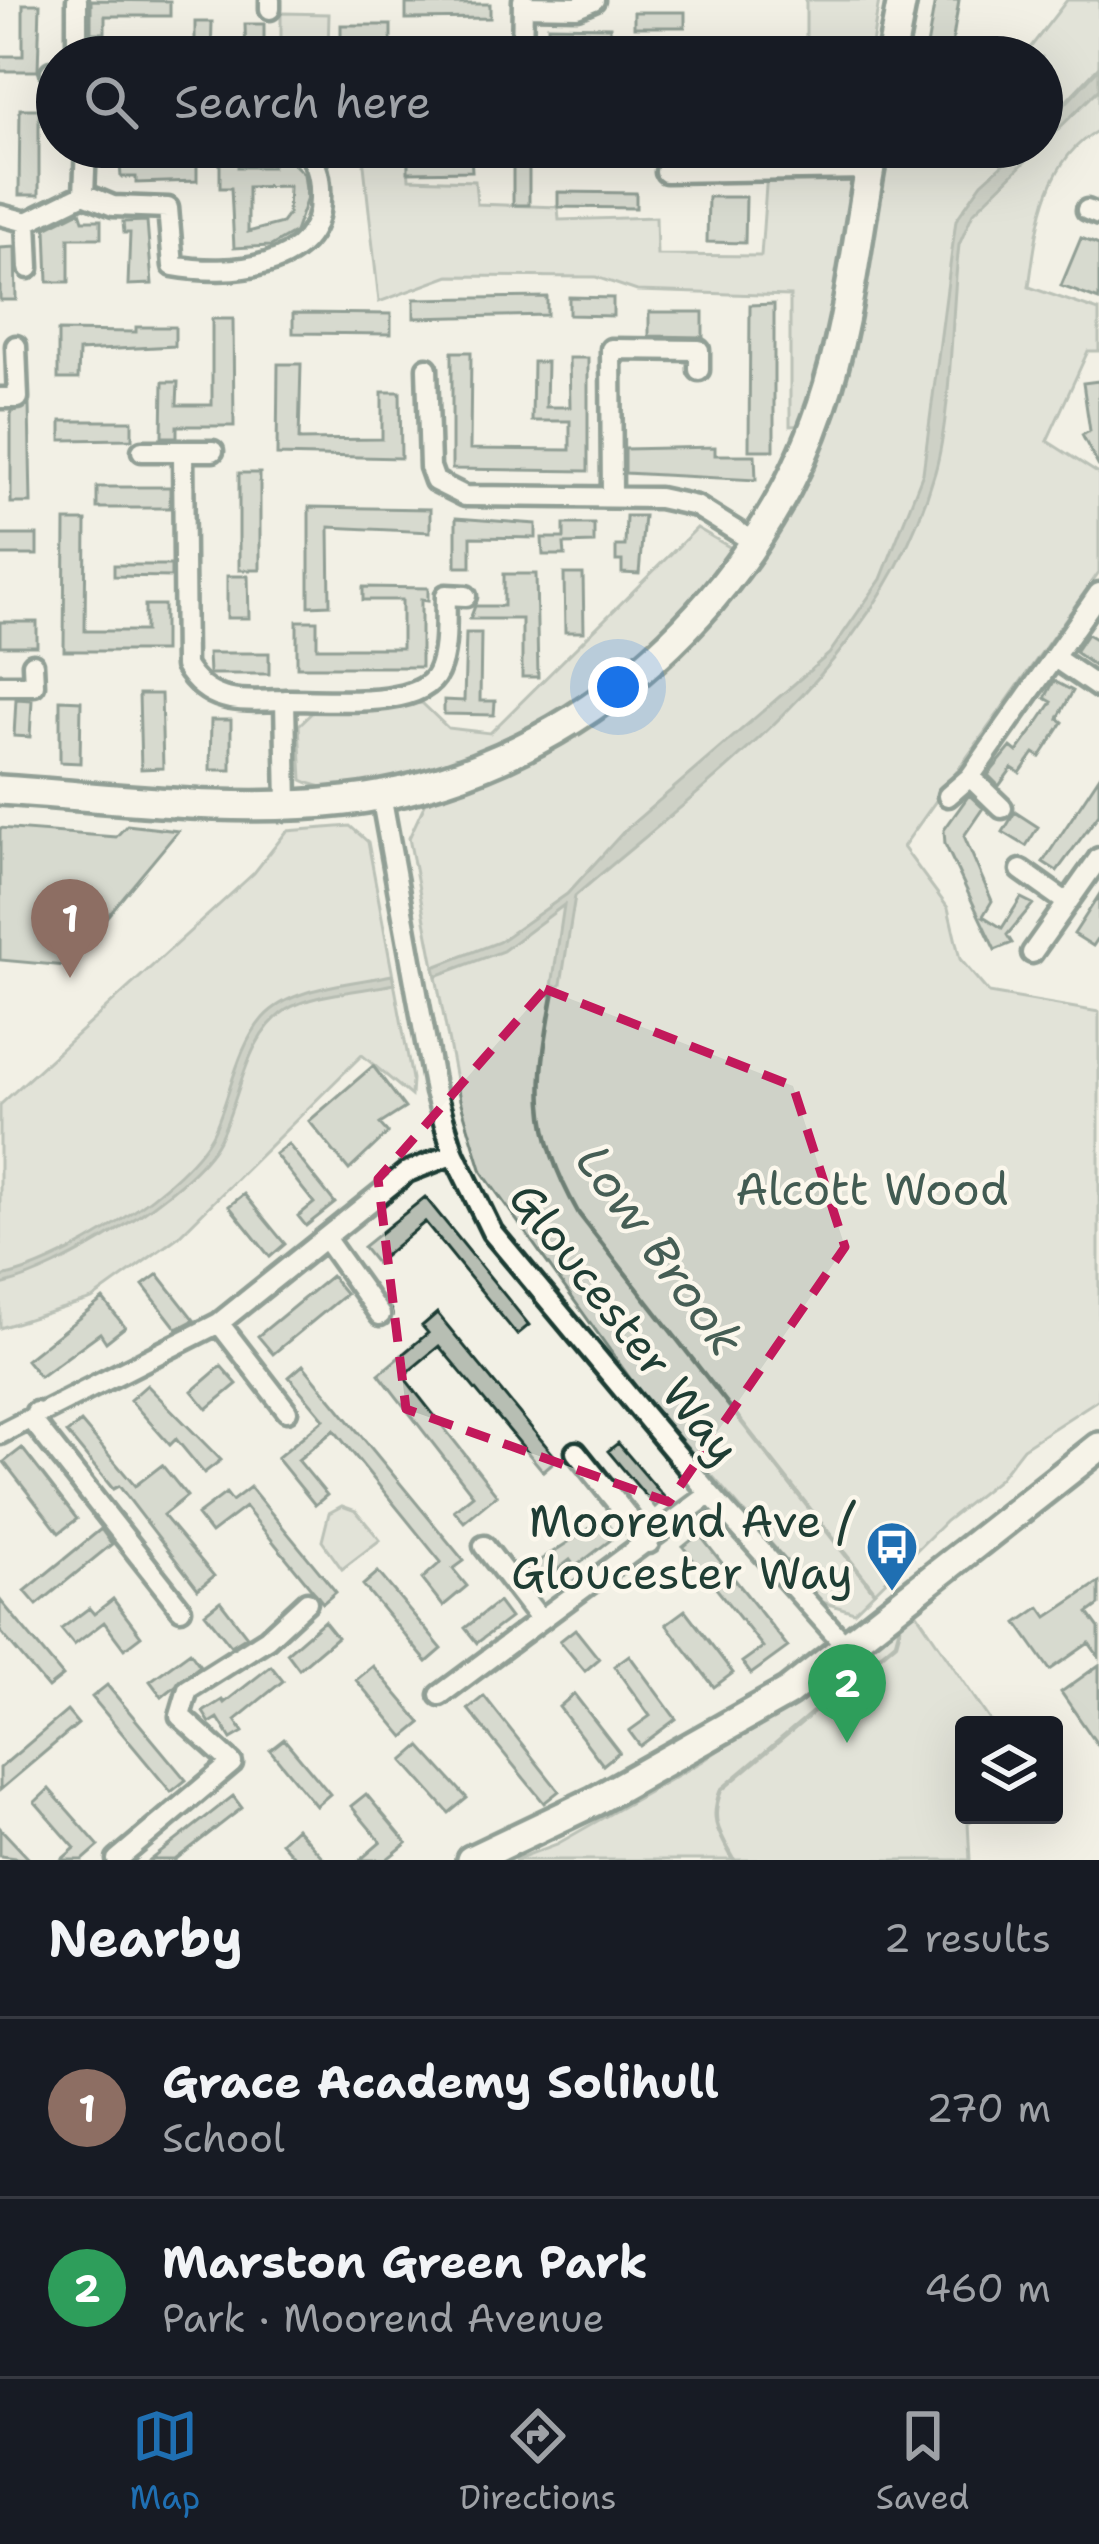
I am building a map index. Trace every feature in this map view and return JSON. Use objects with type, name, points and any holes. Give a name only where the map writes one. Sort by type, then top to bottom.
[{"type":"street","points":[[76,36],[77,0]]},
{"type":"street","points":[[522,36],[523,3],[577,7],[594,0]]},
{"type":"street","points":[[895,36],[902,0]]},
{"type":"street","points":[[84,194],[85,168]]},
{"type":"street","points":[[0,214],[26,222],[84,194],[113,206],[168,208],[173,266],[223,268],[281,260],[302,248],[316,229],[320,182],[313,168]]},
{"type":"street","points":[[666,172],[725,168]]},
{"type":"street","points":[[0,790],[287,805],[381,795],[518,750],[618,688],[678,637],[757,544],[823,405],[870,168]]},
{"type":"street","points":[[26,222],[29,268]]},
{"type":"street","points":[[0,398],[17,398],[16,346]]},
{"type":"street","points":[[612,496],[611,350],[699,350],[699,370]]},
{"type":"street","points":[[427,368],[435,481],[465,496],[612,496],[696,506],[757,544]]},
{"type":"street","points":[[142,451],[213,452]]},
{"type":"street","points":[[183,453],[185,666],[206,693],[220,699],[407,697],[426,689],[443,658],[446,595],[466,596]]},
{"type":"street","points":[[948,796],[970,777],[1099,592]]},
{"type":"street","points":[[1055,658],[1099,688]]},
{"type":"street","points":[[0,685],[34,685],[34,664]]},
{"type":"street","points":[[285,700],[287,805]]},
{"type":"street","points":[[970,777],[1002,808]]},
{"type":"street","name":"Gloucester Way","points":[[381,795],[418,1000],[454,1154],[492,1232],[836,1653]]},
{"type":"street","points":[[1032,952],[1099,858]]},
{"type":"street","points":[[1021,870],[1066,902]]},
{"type":"street","points":[[0,1434],[219,1323],[407,1172],[454,1154]]},
{"type":"street","points":[[325,1238],[380,1315]]},
{"type":"street","points":[[219,1323],[287,1411]]},
{"type":"street","points":[[36,1412],[36,1425],[182,1609]]},
{"type":"street","points":[[471,1860],[595,1801],[766,1700],[800,1671],[836,1653],[1099,1447]]},
{"type":"street","points":[[576,1452],[649,1543]]},
{"type":"street","points":[[440,1695],[710,1494]]},
{"type":"street","points":[[484,1546],[540,1619]]},
{"type":"street","points":[[117,1860],[232,1763],[180,1716],[188,1689],[267,1640],[307,1602]]},
{"type":"highlighted area","points":[[545,989],[793,1086],[845,1247],[669,1502],[406,1409],[378,1179]]},
{"type":"green space","points":[[806,0],[879,0],[873,36],[806,36]]},
{"type":"green space","points":[[1067,0],[1099,0],[1099,130],[1063,164],[1063,36],[1039,36]]},
{"type":"green space","points":[[281,13],[329,14],[328,36],[281,36]]},
{"type":"green space","points":[[364,168],[408,168],[409,179],[475,181],[477,204],[558,207],[559,220],[656,217],[657,255],[761,256],[767,168],[855,168],[856,207],[809,425],[790,426],[790,296],[637,291],[596,277],[449,276],[379,302]]},
{"type":"green space","name":"Alcott Wood","points":[[878,168],[1060,168],[1040,221],[1029,287],[1099,311],[1099,351],[1088,351],[1047,441],[1099,474],[1099,572],[903,847],[948,908],[960,959],[989,993],[1099,1012],[1099,1399],[1023,1448],[999,1479],[946,1521],[854,1612],[822,1602],[642,1395],[482,1172],[460,1100],[409,838],[428,797],[617,701],[816,449]]},
{"type":"green space","points":[[697,528],[731,548],[732,561],[658,645],[602,689],[519,735],[422,775],[375,786],[335,788],[302,780],[299,725],[318,707],[422,703],[448,728],[490,733]]},
{"type":"green space","points":[[350,826],[368,842],[412,1079],[411,1096],[362,1055],[178,1237],[92,1299],[0,1328],[0,1105],[254,873],[287,831]]},
{"type":"green space","points":[[342,1506],[356,1511],[380,1540],[342,1569],[322,1541],[329,1513]]},
{"type":"green space","points":[[916,1612],[987,1716],[955,1716],[955,1824],[968,1824],[970,1860],[514,1860],[557,1844],[703,1761]]},
{"type":"shaded area","points":[[1099,67],[1099,89],[1063,124],[1063,106]]},
{"type":"shaded area","points":[[999,168],[1019,168],[973,213],[959,245],[941,448],[910,540],[876,602],[788,710],[575,896],[561,984],[551,993],[564,905],[503,951],[436,976],[434,967],[499,942],[567,894],[625,830],[829,654],[881,579],[923,473],[956,220]]},
{"type":"shaded area","points":[[392,975],[394,984],[324,996],[286,1010],[252,1052],[219,1140],[204,1161],[121,1228],[54,1265],[0,1285],[0,1277],[55,1258],[121,1221],[179,1174],[215,1129],[247,1043],[275,1007],[323,988]]},
{"type":"building","points":[[91,0],[170,1],[170,16],[105,16],[105,33],[91,33]]},
{"type":"building","points":[[935,0],[959,0],[953,36],[929,36]]},
{"type":"building","points":[[23,4],[40,4],[36,71],[0,71],[0,56],[23,56]]},
{"type":"building","points":[[406,4],[490,4],[490,18],[406,19]]},
{"type":"building","points":[[634,12],[685,12],[685,27],[634,27]]},
{"type":"building","points":[[195,22],[212,22],[212,36],[195,36]]},
{"type":"building","points":[[245,24],[264,24],[264,36],[245,36]]},
{"type":"building","points":[[341,25],[391,25],[391,36],[341,36]]},
{"type":"building","points":[[548,26],[610,27],[610,36],[548,36]]},
{"type":"building","points":[[20,109],[36,109],[39,195],[19,195]]},
{"type":"building","points":[[120,168],[197,168],[197,181],[136,183],[136,177],[121,177]]},
{"type":"building","points":[[220,168],[298,168],[304,174],[307,198],[295,232],[271,246],[234,248],[231,188],[220,188]],"holes":[[[289,186],[288,215],[282,223],[248,232],[248,187]]]},
{"type":"building","points":[[408,168],[472,171],[408,172]]},
{"type":"building","points":[[513,168],[529,168],[529,205],[513,205]]},
{"type":"building","points":[[558,192],[636,193],[636,208],[558,207]]},
{"type":"building","points":[[708,197],[746,197],[745,243],[707,242]]},
{"type":"building","points":[[80,211],[83,220],[101,220],[101,238],[69,238],[69,282],[48,282],[46,228]]},
{"type":"building","points":[[147,221],[152,284],[128,285],[130,233],[124,233],[123,222]]},
{"type":"building","points":[[1081,238],[1099,245],[1099,300],[1061,286]]},
{"type":"building","points":[[15,247],[16,300],[0,300],[0,248]]},
{"type":"building","points":[[547,297],[547,315],[414,318],[414,299]]},
{"type":"building","points":[[569,297],[613,298],[613,316],[569,315]]},
{"type":"building","points":[[774,304],[774,450],[749,450],[750,305]]},
{"type":"building","points":[[649,312],[703,312],[703,337],[649,336]]},
{"type":"building","points":[[293,313],[391,314],[391,334],[293,333]]},
{"type":"building","points":[[212,319],[233,319],[234,426],[177,426],[177,437],[162,437],[163,382],[178,382],[177,405],[212,405]]},
{"type":"building","points":[[136,327],[175,327],[175,346],[79,351],[78,379],[58,379],[58,331],[136,332]]},
{"type":"building","points":[[452,352],[471,352],[470,449],[570,450],[570,421],[532,421],[533,362],[547,362],[546,407],[570,407],[569,358],[588,358],[588,471],[452,469]]},
{"type":"building","points":[[278,364],[301,364],[299,440],[382,439],[382,392],[400,392],[401,458],[277,455]]},
{"type":"building","points":[[1099,381],[1099,467],[1082,435],[1090,431],[1083,383]]},
{"type":"building","points":[[29,405],[31,503],[11,503],[11,412]]},
{"type":"building","points":[[61,421],[132,421],[132,439],[61,440]]},
{"type":"building","points":[[715,447],[715,455],[755,455],[756,480],[625,473],[625,449]]},
{"type":"building","points":[[239,473],[260,473],[260,570],[239,570]]},
{"type":"building","points":[[97,487],[170,487],[170,508],[97,508]]},
{"type":"building","points":[[309,507],[430,509],[430,532],[329,527],[330,605],[309,606]]},
{"type":"building","points":[[626,516],[644,516],[639,574],[622,573],[622,561],[616,561],[616,546],[625,546]]},
{"type":"building","points":[[456,518],[536,524],[536,538],[471,537],[471,567],[456,567]]},
{"type":"building","points":[[65,521],[86,521],[85,631],[145,631],[145,605],[164,605],[164,651],[64,651]]},
{"type":"building","points":[[564,524],[594,524],[594,543],[564,544],[565,555],[543,555],[542,538],[564,538]]},
{"type":"building","points":[[0,535],[37,535],[37,555],[0,555]]},
{"type":"building","points":[[114,565],[171,565],[171,577],[114,576]]},
{"type":"building","points":[[504,574],[536,574],[538,677],[522,677],[522,619],[470,619],[475,606],[504,606]]},
{"type":"building","points":[[564,574],[583,574],[584,632],[565,632]]},
{"type":"building","points":[[227,576],[248,576],[249,618],[227,618]]},
{"type":"building","points":[[363,587],[428,588],[428,601],[421,600],[421,667],[297,667],[297,621],[317,621],[317,648],[402,648],[402,600],[363,600]]},
{"type":"building","points":[[0,622],[37,622],[37,646],[0,646]]},
{"type":"building","points":[[466,633],[481,633],[480,701],[495,701],[494,715],[444,714],[444,700],[464,701]]},
{"type":"building","points":[[1087,634],[1099,641],[1099,669],[1075,652]]},
{"type":"building","points":[[208,653],[269,653],[269,674],[209,674]]},
{"type":"building","points":[[1054,681],[1073,691],[1058,718],[1063,722],[1040,757],[1034,753],[1020,773],[1012,768],[999,786],[988,775],[1011,747],[1017,752],[1033,730],[1052,702],[1045,698]]},
{"type":"building","points":[[139,694],[161,694],[163,768],[141,769]]},
{"type":"building","points":[[16,699],[32,700],[30,737],[14,736]]},
{"type":"building","points":[[60,700],[81,701],[80,763],[60,762]]},
{"type":"building","points":[[211,720],[231,720],[231,770],[210,770]]},
{"type":"building","points":[[1099,777],[1099,814],[1057,871],[1043,862]]},
{"type":"building","points":[[969,795],[983,808],[964,836],[992,901],[983,916],[1002,928],[1021,898],[1033,904],[1007,935],[1012,943],[995,950],[945,844],[944,830]]},
{"type":"building","points":[[1015,812],[1038,827],[1026,846],[1003,832]]},
{"type":"building","points":[[127,825],[178,831],[66,966],[0,960],[0,828],[116,837]]},
{"type":"building","points":[[1099,895],[1099,937],[1093,946],[1074,934]]},
{"type":"building","points":[[373,1066],[405,1108],[380,1124],[388,1133],[349,1170],[309,1121]]},
{"type":"building","points":[[288,1144],[335,1203],[306,1226],[298,1216],[314,1203],[275,1154]]},
{"type":"building","points":[[244,1194],[285,1244],[270,1257],[229,1206]]},
{"type":"building","points":[[425,1197],[529,1325],[517,1335],[425,1222],[376,1263],[363,1247]]},
{"type":"building","points":[[158,1274],[194,1320],[177,1329],[143,1285]]},
{"type":"building","points":[[331,1276],[346,1294],[273,1354],[258,1336]]},
{"type":"building","points":[[103,1299],[125,1327],[106,1342],[100,1333],[40,1377],[26,1360]]},
{"type":"building","points":[[437,1313],[557,1459],[543,1471],[439,1346],[403,1376],[497,1495],[464,1522],[454,1510],[473,1495],[379,1374],[428,1333],[422,1326]]},
{"type":"building","points":[[303,1365],[464,1561],[453,1569],[467,1586],[443,1606],[422,1579],[441,1562],[334,1430],[298,1460],[327,1495],[315,1505],[277,1458],[324,1419],[289,1377]]},
{"type":"building","points":[[221,1366],[237,1384],[207,1409],[192,1391]]},
{"type":"building","points":[[147,1385],[221,1460],[204,1473],[176,1439],[170,1445],[130,1400]]},
{"type":"building","points":[[81,1422],[135,1486],[162,1465],[187,1496],[163,1515],[214,1576],[198,1589],[119,1486],[113,1489],[67,1433]]},
{"type":"building","points":[[618,1443],[665,1498],[655,1507],[608,1451]]},
{"type":"building","points":[[22,1448],[77,1519],[59,1533],[4,1462]]},
{"type":"building","points":[[250,1487],[336,1592],[323,1603],[245,1507],[211,1533],[197,1515],[226,1493],[232,1501]]},
{"type":"building","points":[[604,1519],[616,1536],[575,1567],[570,1560],[534,1588],[522,1572]]},
{"type":"building","points":[[101,1529],[112,1544],[37,1605],[25,1591]]},
{"type":"building","points":[[699,1534],[788,1647],[751,1674],[742,1662],[763,1647],[683,1547]]},
{"type":"building","points":[[378,1572],[442,1649],[427,1662],[363,1585]]},
{"type":"building","points":[[1099,1582],[1099,1605],[1088,1613],[1099,1628],[1099,1657],[1089,1643],[1050,1670],[1017,1623],[1040,1607],[1047,1617]]},
{"type":"building","points":[[113,1599],[141,1636],[124,1649],[104,1622],[74,1645],[61,1629],[89,1608],[94,1614]]},
{"type":"building","points":[[0,1600],[63,1676],[48,1688],[0,1631]]},
{"type":"building","points":[[220,1601],[247,1636],[231,1646],[205,1613]]},
{"type":"building","points":[[498,1602],[510,1618],[477,1643],[465,1628]]},
{"type":"building","points":[[685,1610],[733,1673],[714,1687],[666,1624]]},
{"type":"building","points":[[324,1621],[337,1637],[299,1669],[287,1653]]},
{"type":"building","points":[[575,1629],[599,1659],[585,1671],[560,1641]]},
{"type":"building","points":[[190,1652],[200,1666],[162,1697],[150,1681]]},
{"type":"building","points":[[629,1655],[676,1719],[640,1746],[629,1731],[650,1716],[614,1666]]},
{"type":"building","points":[[1099,1665],[1099,1747],[1061,1692]]},
{"type":"building","points":[[271,1666],[283,1681],[235,1720],[243,1732],[231,1739],[218,1718],[210,1723],[203,1712],[224,1703]]},
{"type":"building","points":[[373,1666],[421,1723],[404,1737],[356,1680]]},
{"type":"building","points":[[107,1685],[186,1780],[171,1792],[92,1697]]},
{"type":"building","points":[[574,1694],[619,1752],[603,1765],[559,1707]]},
{"type":"building","points":[[484,1696],[559,1791],[544,1803],[468,1709]]},
{"type":"building","points":[[67,1711],[78,1724],[0,1790],[0,1768]]},
{"type":"building","points":[[284,1739],[330,1794],[316,1806],[270,1750]]},
{"type":"building","points":[[420,1746],[467,1798],[449,1813],[403,1761]]},
{"type":"building","points":[[49,1789],[99,1846],[83,1860],[61,1860],[75,1848],[35,1802]]},
{"type":"building","points":[[366,1794],[407,1843],[386,1860],[360,1860],[381,1842],[351,1806]]},
{"type":"building","points":[[233,1796],[242,1808],[175,1860],[151,1860]]},
{"type":"building","points":[[0,1828],[30,1860],[0,1856]]},
{"type":"building","points":[[296,1828],[325,1860],[297,1860],[281,1842]]},
{"type":"waterway","points":[[1063,106],[1099,67]]},
{"type":"waterway","name":"Low Brook","points":[[555,986],[544,1049],[542,1103],[552,1155],[579,1214],[874,1591]]},
{"type":"waterway","name":"Low Brook","points":[[734,1860],[716,1818],[721,1790],[896,1642],[900,1627]]},
{"type":"place","name":"Grace Academy Solihull","points":[[70,978]]},
{"type":"place","name":"Moorend Ave / Gloucester Way","points":[[892,1593]]},
{"type":"place","name":"Marston Green Park","points":[[847,1743]]}]
